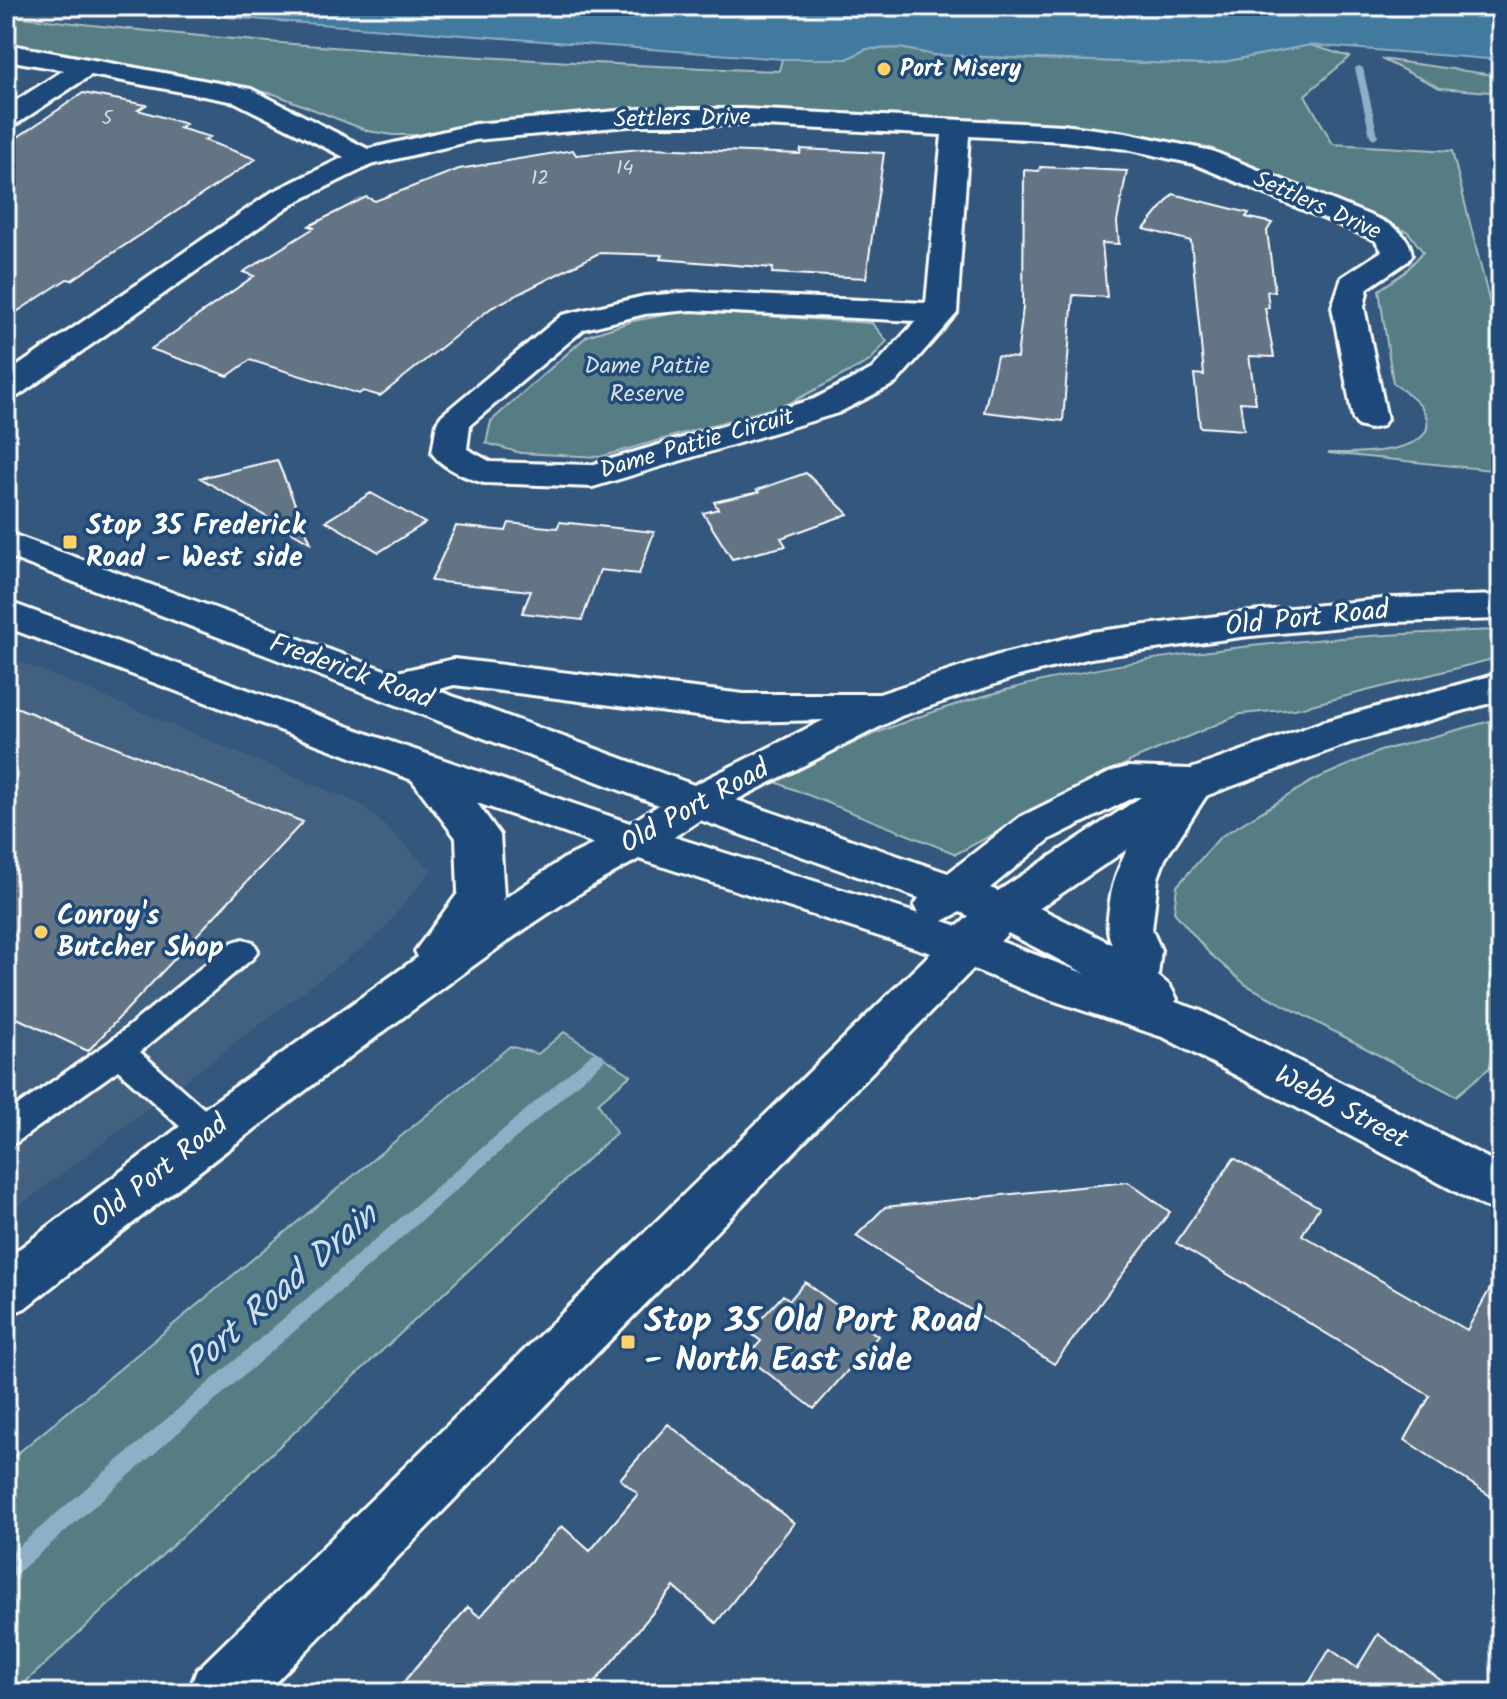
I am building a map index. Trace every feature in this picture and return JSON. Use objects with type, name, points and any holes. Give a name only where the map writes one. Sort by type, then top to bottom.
[{"type":"street","points":[[6,52],[242,95],[341,143],[362,159]]},
{"type":"street","points":[[6,119],[85,68]]},
{"type":"street","name":"Settlers Drive","points":[[6,389],[282,198],[362,159],[475,132],[560,122],[639,117],[743,117],[1063,133],[1126,141],[1202,157],[1371,226],[1393,240],[1398,248],[1397,255],[1353,284],[1348,307],[1370,419]]},
{"type":"street","points":[[941,313],[956,129]]},
{"type":"street","name":"Dame Pattie Circuit","points":[[691,301],[941,313],[884,376],[826,406],[593,476],[484,472],[449,453],[454,422],[573,322],[645,305],[691,301]]},
{"type":"street","name":"Frederick Road","points":[[6,543],[696,802],[954,892],[984,928]]},
{"type":"street","name":"Old Port Road","points":[[6,1291],[209,1133],[406,990],[579,871],[632,843],[696,802],[887,706],[1009,665],[1091,645],[1363,613],[1501,607]]},
{"type":"street","points":[[6,613],[428,772],[632,843],[910,929],[984,928]]},
{"type":"street","points":[[392,687],[454,672],[744,708],[887,706]]},
{"type":"street","points":[[220,1693],[984,928],[1193,784],[1337,732],[1501,686]]},
{"type":"street","points":[[406,990],[481,897],[478,835],[428,772]]},
{"type":"street","points":[[910,929],[1035,828],[1128,782],[1193,784]]},
{"type":"street","points":[[1134,982],[1138,950],[1129,930],[1136,878],[1144,855],[1193,784]]},
{"type":"street","name":"Webb Street","points":[[984,928],[1059,934],[1134,982],[1182,1024]]},
{"type":"street","name":"Webb Street","points":[[984,928],[1051,981],[1182,1024],[1501,1190]]},
{"type":"lane","points":[[6,1132],[119,1052],[243,950]]},
{"type":"lane","points":[[119,1052],[209,1133]]},
{"type":"shaded area","points":[[119,6],[1501,6],[1501,60],[1310,45],[1207,65],[935,55],[900,48],[866,49],[847,59],[782,59],[185,14]]},
{"type":"shaded area","points":[[6,656],[363,805],[431,870],[381,933],[6,1216]]},
{"type":"green space","points":[[6,15],[199,36],[392,51],[779,71],[782,59],[847,59],[866,49],[900,48],[935,55],[1207,65],[1310,45],[1350,57],[1305,95],[1333,144],[1452,151],[1501,348],[1501,471],[1328,453],[1394,448],[1423,435],[1427,424],[1422,408],[1393,383],[1379,290],[1405,272],[1423,252],[1408,232],[1225,158],[1173,143],[698,110],[590,113],[491,122],[425,135],[393,135],[368,131],[274,94],[6,44]]},
{"type":"green space","points":[[1381,59],[1501,76],[1501,93],[1440,88]]},
{"type":"green space","name":"Dame Pattie Reserve","points":[[687,311],[872,323],[887,341],[870,361],[790,403],[600,457],[521,453],[486,443],[491,421],[587,336],[633,321]]},
{"type":"green space","points":[[1501,630],[1501,657],[1295,709],[1241,714],[1135,759],[956,854],[775,782],[861,739],[948,707],[1024,685],[1103,668],[1263,645]]},
{"type":"green space","points":[[1501,718],[1501,1058],[1456,1096],[1246,985],[1209,953],[1174,912],[1177,886],[1220,837],[1314,780],[1380,751]]},
{"type":"green space","points":[[564,1032],[631,1075],[598,1103],[616,1133],[14,1693],[6,1693],[6,1463],[510,1046],[538,1054]]},
{"type":"building","points":[[83,93],[146,105],[138,110],[186,124],[179,128],[210,137],[204,140],[256,159],[72,280],[67,279],[6,319],[6,145]]},
{"type":"building","points":[[652,148],[800,154],[801,149],[884,153],[866,278],[772,273],[773,268],[660,259],[662,255],[599,253],[491,308],[380,396],[363,391],[359,394],[250,360],[228,376],[151,349],[254,276],[243,272],[314,228],[309,226],[366,197],[375,201],[459,169],[573,150],[576,155]]},
{"type":"building","points":[[1040,167],[1127,171],[1117,222],[1119,244],[1102,243],[1107,297],[1073,295],[1063,421],[984,412],[997,356],[1017,358],[1023,307],[1024,170],[1039,171]]},
{"type":"building","points":[[1173,194],[1249,213],[1246,217],[1272,223],[1267,231],[1275,292],[1267,291],[1269,308],[1265,308],[1274,357],[1249,356],[1256,403],[1240,402],[1244,430],[1200,427],[1194,374],[1204,375],[1191,241],[1144,229]]},
{"type":"building","points":[[277,460],[311,543],[200,478]]},
{"type":"building","points":[[806,473],[848,514],[781,538],[786,546],[732,559],[703,513],[718,509],[714,502],[759,492],[757,490]]},
{"type":"building","points":[[371,493],[425,523],[379,552],[326,521]]},
{"type":"building","points":[[560,522],[654,532],[639,574],[600,570],[582,620],[522,613],[531,591],[431,581],[456,526],[506,531],[509,523],[557,528]]},
{"type":"building","points":[[6,703],[303,822],[88,1051],[6,1013]]},
{"type":"building","points":[[1234,1158],[1319,1207],[1302,1235],[1467,1330],[1501,1269],[1501,1503],[1405,1440],[1430,1396],[1176,1243]]},
{"type":"building","points":[[1128,1182],[1170,1212],[1054,1364],[856,1236],[885,1207]]},
{"type":"building","points":[[805,1282],[878,1336],[814,1409],[747,1357],[761,1341],[749,1332],[783,1295],[790,1300]]},
{"type":"building","points":[[668,1424],[794,1523],[716,1623],[674,1587],[586,1693],[394,1693],[468,1607],[480,1617],[562,1526],[590,1551],[638,1494],[620,1479]]},
{"type":"building","points":[[1378,1634],[1458,1693],[1303,1693],[1330,1649],[1357,1668]]},
{"type":"waterway","name":"Port Road Drain","points":[[1359,68],[1374,136]]},
{"type":"waterway","name":"Port Road Drain","points":[[6,1570],[597,1058]]},
{"type":"place","name":"Port Misery","points":[[884,69]]},
{"type":"place","name":"Stop 35 Frederick Road - West side","points":[[70,542]]},
{"type":"place","name":"Conroy's Butcher Shop","points":[[41,932]]},
{"type":"place","name":"Stop 35 Old Port Road - North East side","points":[[628,1342]]}]
